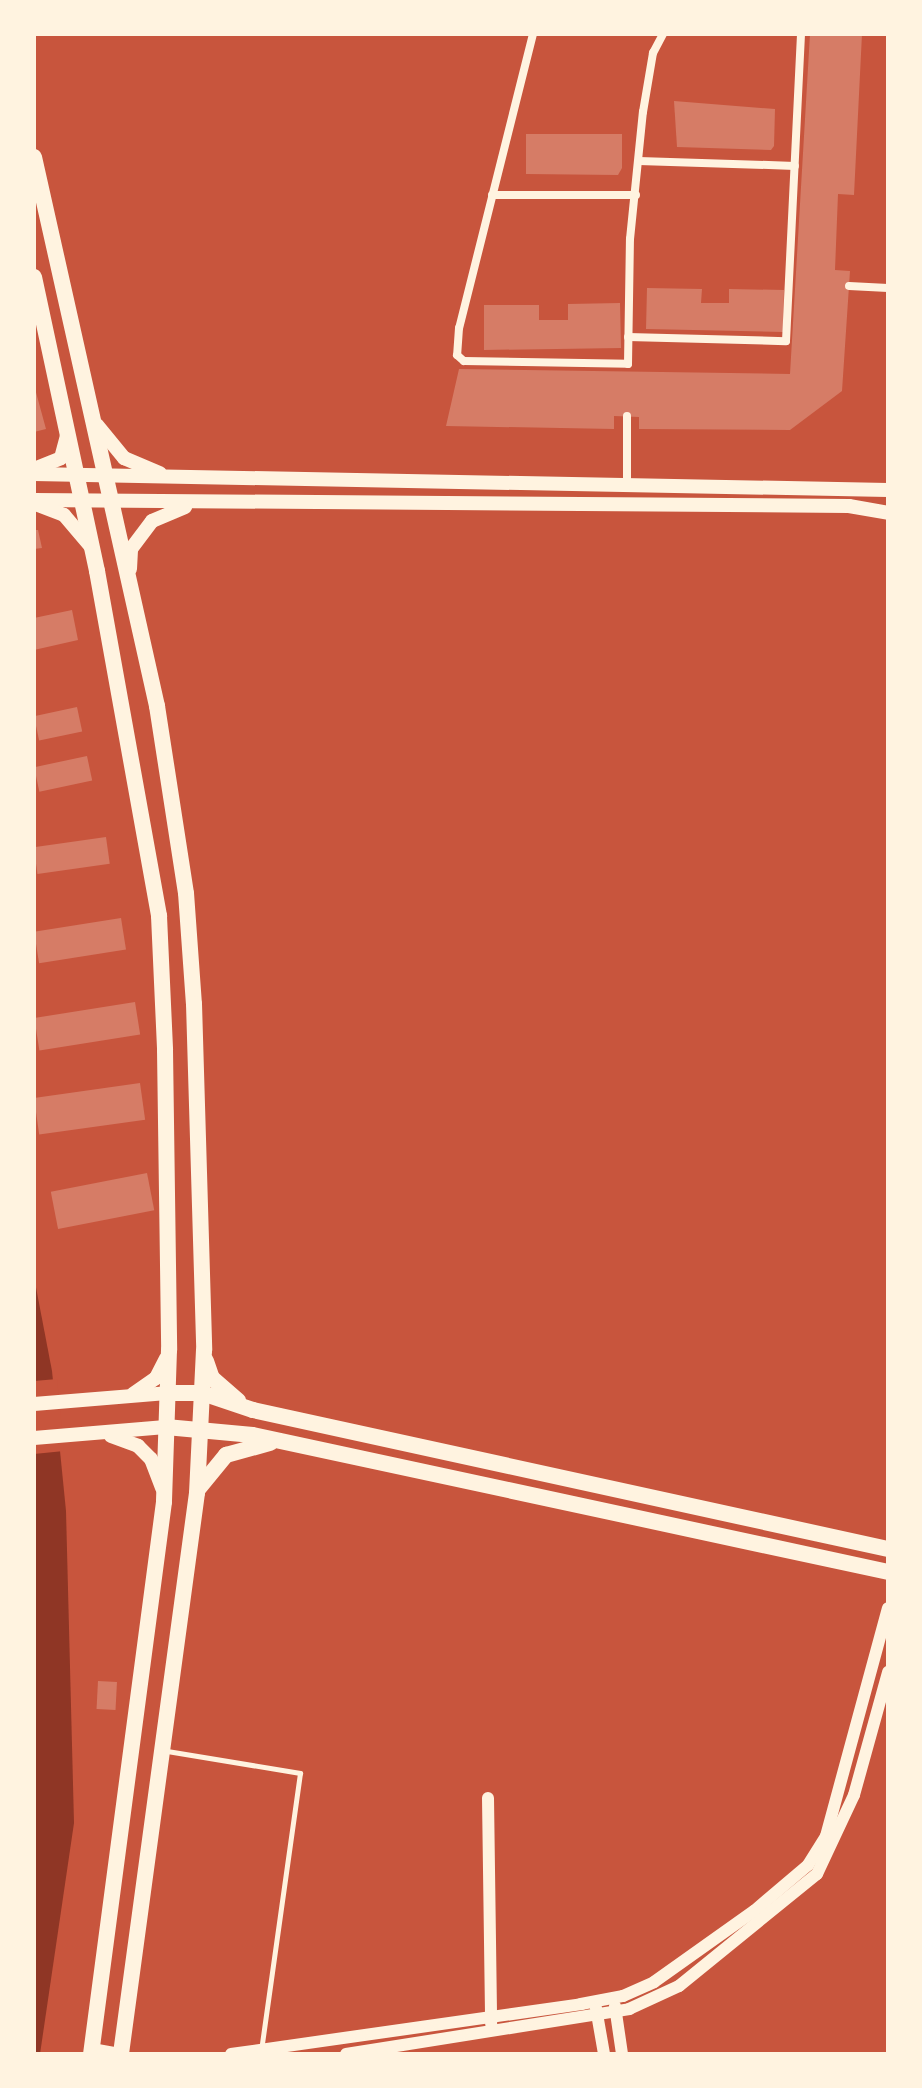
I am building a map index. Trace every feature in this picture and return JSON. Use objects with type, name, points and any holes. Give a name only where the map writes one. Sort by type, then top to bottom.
[{"type":"main road","points":[[34,157],[97,425],[157,706],[186,893],[194,1004],[204,1350],[202,1393],[194,1421]]},
{"type":"main road","points":[[34,277],[92,549],[159,916],[169,1350],[176,1393],[167,1419],[164,1493],[92,2052]]},
{"type":"main road","points":[[97,425],[136,467],[179,479]]},
{"type":"main road","points":[[34,472],[61,458],[66,428]]},
{"type":"main road","points":[[34,472],[179,479],[888,490]]},
{"type":"main road","points":[[34,502],[849,506],[888,513]]},
{"type":"main road","points":[[34,502],[64,515],[92,549]]},
{"type":"main road","points":[[129,578],[131,549],[152,521],[197,503]]},
{"type":"main road","points":[[130,1395],[156,1378],[169,1350]]},
{"type":"main road","points":[[204,1350],[212,1378],[253,1410]]},
{"type":"main road","points":[[120,2054],[197,1493],[194,1398],[176,1393]]},
{"type":"main road","points":[[34,1404],[130,1395],[202,1393],[253,1410],[888,1549]]},
{"type":"main road","points":[[34,1438],[167,1419],[194,1421],[888,1572]]},
{"type":"main road","points":[[85,1433],[138,1446],[151,1459],[164,1493]]},
{"type":"main road","points":[[197,1493],[226,1455],[282,1441]]},
{"type":"street","points":[[533,34],[492,195],[457,355],[477,363],[628,368],[639,161],[653,53],[663,34]]},
{"type":"street","points":[[628,337],[786,341],[793,284],[801,34]]},
{"type":"street","points":[[639,161],[795,166]]},
{"type":"street","points":[[492,195],[636,195]]},
{"type":"street","points":[[849,286],[888,288]]},
{"type":"street","points":[[627,416],[627,485]]},
{"type":"street","points":[[614,2004],[654,1982],[754,1911],[808,1865],[826,1836],[842,1790],[888,1608]]},
{"type":"street","points":[[346,2054],[491,2024],[614,2004],[679,1986],[817,1874],[854,1795],[888,1672]]},
{"type":"street","points":[[488,1798],[491,2024]]},
{"type":"street","points":[[614,2004],[622,2054]]},
{"type":"street","points":[[596,2007],[604,2054]]},
{"type":"street","points":[[231,2054],[491,2024]]},
{"type":"street","points":[[92,2052],[120,2054]]},
{"type":"lane","points":[[164,1751],[300,1773],[261,2051]]},
{"type":"shaded area","points":[[34,1277],[52,1371],[66,1511],[74,1823],[40,2054],[34,2054]]},
{"type":"pier","points":[[57,1379],[64,1451],[34,1454],[34,1381]]},
{"type":"building","points":[[810,34],[862,34],[854,195],[838,194],[835,270],[850,271],[842,391],[790,430],[639,429],[639,417],[614,416],[614,429],[446,426],[459,369],[790,374]]},
{"type":"building","points":[[674,101],[775,109],[774,146],[771,150],[677,147]]},
{"type":"building","points":[[526,134],[622,134],[622,168],[618,175],[526,174]]},
{"type":"building","points":[[647,288],[702,289],[701,303],[729,303],[729,289],[784,290],[783,332],[646,329]]},
{"type":"building","points":[[620,303],[621,348],[484,350],[484,305],[539,305],[539,320],[568,320],[568,304]]},
{"type":"building","points":[[34,385],[46,429],[34,432]]},
{"type":"building","points":[[34,530],[38,530],[42,548],[34,549]]},
{"type":"building","points":[[72,610],[78,640],[34,650],[34,618]]},
{"type":"building","points":[[77,707],[82,731],[39,741],[34,716]]},
{"type":"building","points":[[87,756],[92,780],[39,792],[34,767]]},
{"type":"building","points":[[106,837],[110,864],[37,874],[34,847]]},
{"type":"building","points":[[121,918],[126,950],[39,963],[34,932]]},
{"type":"building","points":[[135,1002],[140,1035],[39,1051],[34,1018]]},
{"type":"building","points":[[140,1083],[145,1120],[39,1135],[34,1098]]},
{"type":"building","points":[[147,1173],[154,1210],[58,1229],[51,1192]]},
{"type":"building","points":[[98,1681],[117,1682],[116,1710],[97,1709]]}]
